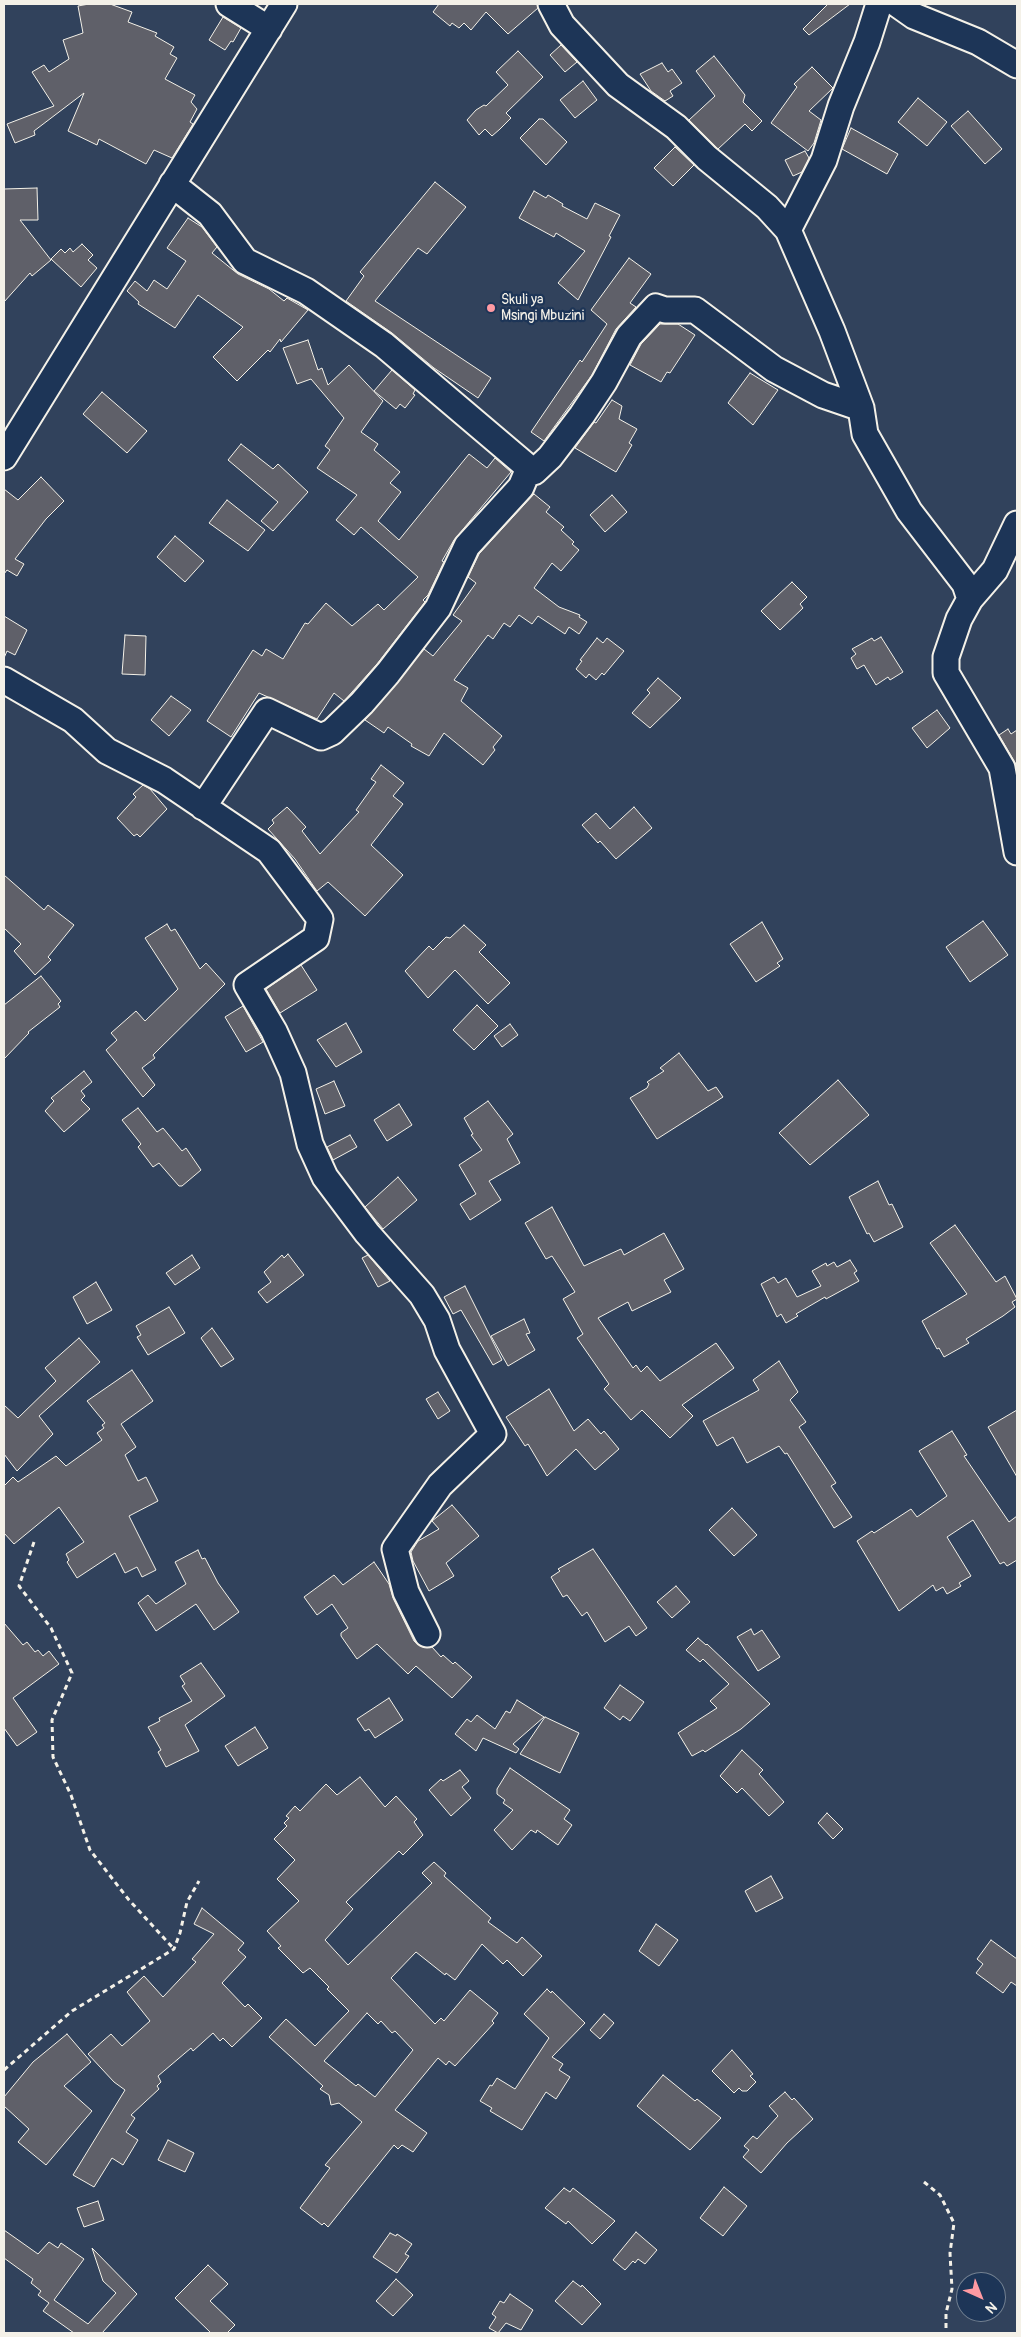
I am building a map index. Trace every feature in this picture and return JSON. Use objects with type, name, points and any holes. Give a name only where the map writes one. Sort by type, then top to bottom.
[{"type":"street","points":[[229,4],[269,29]]},
{"type":"street","points":[[4,457],[284,4]]},
{"type":"street","points":[[551,4],[562,25],[618,85],[676,127],[707,158],[767,207],[788,230],[802,257],[861,408],[865,434],[909,511],[965,584],[970,599]]},
{"type":"street","points":[[788,230],[824,160],[841,106],[867,42],[879,4]]},
{"type":"street","points":[[897,4],[914,16],[978,42],[1017,65]]},
{"type":"street","points":[[172,184],[210,214],[245,261],[306,291],[384,345],[528,468],[522,487],[467,546],[438,608],[388,674],[362,703],[332,732],[321,737],[267,711],[203,807]]},
{"type":"street","points":[[527,473],[534,472],[550,457],[604,382],[629,336],[656,307],[665,310],[695,310],[774,369],[823,394],[861,408]]},
{"type":"street","points":[[1017,524],[995,570],[970,599],[958,619],[946,657],[946,673],[1002,768],[1017,852]]},
{"type":"street","points":[[4,680],[73,720],[107,751],[164,780],[269,851],[320,919],[316,938],[247,985],[274,1031],[293,1073],[310,1144],[325,1177],[366,1233],[422,1294],[438,1320],[446,1350],[494,1434],[440,1485],[395,1549],[406,1592],[427,1634]]},
{"type":"path","points":[[34,1542],[19,1586],[51,1628],[72,1673],[52,1720],[53,1757],[71,1795],[90,1850],[129,1900],[174,1950]]},
{"type":"path","points":[[4,2070],[72,2011],[174,1950],[180,1934],[187,1902],[198,1881]]},
{"type":"path","points":[[924,2182],[940,2195],[954,2223],[950,2253],[952,2289],[946,2313],[946,2333]]},
{"type":"building","points":[[110,4],[132,12],[128,22],[157,33],[155,36],[174,47],[170,54],[177,58],[165,79],[195,95],[191,102],[197,109],[190,122],[193,124],[172,158],[154,150],[146,164],[99,139],[97,145],[68,131],[84,93],[34,131],[35,135],[15,143],[7,124],[54,106],[32,72],[44,65],[49,72],[69,59],[63,40],[83,33],[78,6]]},
{"type":"building","points":[[439,4],[537,4],[538,8],[508,34],[486,12],[471,30],[464,23],[459,28],[452,23],[450,26],[433,12]]},
{"type":"building","points":[[828,4],[850,4],[809,35],[803,29]]},
{"type":"building","points":[[223,17],[241,28],[233,42],[231,41],[225,50],[209,40]]},
{"type":"building","points":[[561,45],[577,62],[565,72],[550,55]]},
{"type":"building","points":[[518,51],[543,77],[506,113],[511,118],[500,129],[492,136],[485,129],[479,135],[467,120],[476,110],[484,105],[486,106],[508,85],[496,72]]},
{"type":"building","points":[[714,56],[745,95],[743,102],[762,121],[752,131],[745,124],[718,149],[689,120],[715,96],[696,71]]},
{"type":"building","points":[[662,63],[668,72],[672,69],[682,83],[670,91],[673,96],[665,101],[651,91],[640,74]]},
{"type":"building","points":[[812,67],[833,88],[809,111],[821,120],[814,143],[808,151],[771,123],[797,87],[794,84]]},
{"type":"building","points":[[583,81],[597,100],[575,118],[560,100]]},
{"type":"building","points":[[918,98],[947,122],[927,146],[898,122]]},
{"type":"building","points":[[968,111],[1002,149],[985,164],[951,126]]},
{"type":"building","points":[[539,119],[543,119],[567,142],[546,165],[520,138]]},
{"type":"building","points":[[851,128],[898,154],[887,174],[842,149]]},
{"type":"building","points":[[675,147],[694,165],[673,186],[654,168]]},
{"type":"building","points":[[805,151],[809,158],[802,172],[793,176],[785,160]]},
{"type":"building","points":[[435,182],[466,207],[427,254],[418,248],[375,301],[491,378],[478,398],[434,368],[392,333],[346,301],[364,276],[360,272]]},
{"type":"building","points":[[37,188],[38,220],[20,220],[51,260],[32,276],[30,273],[4,302],[4,189]]},
{"type":"building","points":[[534,191],[546,198],[548,195],[563,204],[562,206],[587,219],[595,203],[620,215],[609,236],[611,237],[578,300],[558,283],[585,251],[556,233],[554,237],[519,218]]},
{"type":"building","points":[[188,218],[202,227],[217,247],[212,253],[238,274],[269,289],[284,301],[287,298],[308,310],[281,342],[280,339],[270,352],[268,350],[237,381],[213,357],[243,327],[198,295],[175,328],[138,304],[139,302],[127,291],[135,281],[147,291],[154,280],[167,289],[186,261],[167,248]]},
{"type":"building","points":[[82,244],[93,255],[88,260],[97,268],[81,287],[51,259],[61,249],[65,253],[70,248],[73,252]]},
{"type":"building","points":[[629,258],[651,274],[630,303],[636,307],[616,329],[592,375],[544,441],[531,432],[607,324],[591,310]]},
{"type":"building","points":[[660,324],[678,324],[695,335],[670,373],[667,372],[661,382],[630,365],[641,344]]},
{"type":"building","points":[[308,340],[318,370],[322,368],[328,385],[349,365],[383,401],[361,432],[378,444],[374,450],[400,472],[390,483],[401,492],[378,521],[399,540],[469,454],[487,468],[495,458],[511,472],[454,540],[442,561],[444,562],[428,595],[423,600],[425,602],[377,664],[344,701],[334,693],[317,719],[259,693],[231,737],[207,721],[253,650],[262,656],[266,649],[283,659],[305,623],[308,624],[326,603],[352,626],[378,604],[384,610],[418,577],[361,527],[354,535],[336,520],[357,495],[317,468],[330,450],[325,446],[344,418],[311,379],[297,384],[283,348]]},
{"type":"building","points":[[392,370],[415,390],[413,394],[415,395],[405,408],[400,404],[396,409],[374,391]]},
{"type":"building","points":[[750,373],[778,390],[753,425],[728,403]]},
{"type":"building","points":[[102,392],[147,431],[127,453],[83,414]]},
{"type":"building","points":[[612,400],[622,406],[619,419],[637,429],[629,443],[632,445],[616,472],[575,448]]},
{"type":"building","points":[[241,444],[273,469],[278,464],[308,492],[273,531],[261,521],[278,502],[228,460]]},
{"type":"building","points":[[41,477],[64,501],[46,519],[15,559],[24,564],[17,576],[7,570],[4,574],[4,489],[18,500]]},
{"type":"building","points":[[534,494],[550,507],[546,512],[564,527],[561,530],[574,542],[572,544],[579,550],[561,571],[552,563],[534,588],[559,607],[580,615],[579,617],[587,622],[579,634],[569,627],[565,634],[538,616],[532,624],[519,615],[510,627],[504,623],[493,639],[488,635],[454,680],[468,688],[461,701],[502,736],[493,747],[495,750],[483,765],[444,733],[429,756],[411,746],[412,744],[388,727],[384,733],[365,720],[424,649],[433,656],[462,621],[453,615],[476,583],[468,577],[479,554]]},
{"type":"building","points":[[612,495],[627,512],[605,532],[590,515]]},
{"type":"building","points":[[227,500],[265,530],[248,551],[209,523]]},
{"type":"building","points":[[175,536],[204,561],[185,582],[157,557]]},
{"type":"building","points":[[792,582],[807,597],[800,604],[803,608],[780,630],[761,611]]},
{"type":"building","points":[[4,616],[27,630],[15,655],[7,651],[4,658]]},
{"type":"building","points":[[125,635],[146,636],[145,675],[122,674]]},
{"type":"building","points":[[881,637],[903,672],[890,680],[888,677],[876,685],[864,665],[857,669],[851,658],[856,654],[852,649],[872,638],[874,641]]},
{"type":"building","points":[[597,638],[603,643],[607,638],[624,651],[604,675],[602,673],[596,680],[589,674],[586,678],[576,669],[582,661],[580,660]]},
{"type":"building","points":[[658,678],[681,698],[650,728],[632,713],[650,693],[647,690]]},
{"type":"building","points":[[171,696],[191,710],[169,736],[151,720]]},
{"type":"building","points":[[937,710],[950,728],[927,748],[912,728]]},
{"type":"building","points":[[1008,729],[1011,734],[1017,730],[1017,766],[999,735]]},
{"type":"building","points":[[381,765],[404,783],[393,796],[403,804],[371,845],[403,875],[365,916],[328,882],[317,891],[295,859],[268,829],[274,823],[272,820],[287,807],[306,827],[302,831],[320,854],[359,812],[356,810],[376,782],[371,779]]},
{"type":"building","points":[[143,785],[150,789],[167,809],[140,837],[137,834],[134,836],[117,818],[136,797],[133,794]]},
{"type":"building","points":[[634,807],[652,828],[616,859],[582,825],[596,813],[610,829]]},
{"type":"building","points":[[4,875],[44,910],[48,905],[74,925],[48,957],[51,960],[35,975],[14,951],[21,944],[4,928]]},
{"type":"building","points":[[983,921],[1008,955],[970,982],[946,947]]},
{"type":"building","points":[[762,922],[783,959],[777,963],[780,966],[756,982],[730,944]]},
{"type":"building","points":[[167,924],[171,931],[175,929],[200,969],[206,963],[225,984],[153,1055],[155,1058],[142,1068],[155,1085],[143,1097],[106,1050],[117,1040],[111,1033],[136,1011],[145,1021],[178,989],[145,938]]},
{"type":"building","points":[[464,925],[486,945],[479,952],[510,983],[488,1004],[455,970],[428,998],[405,971],[429,946],[433,950],[446,937],[450,938]]},
{"type":"building","points":[[301,965],[317,990],[280,1013],[266,989]]},
{"type":"building","points":[[41,976],[61,1001],[58,1004],[60,1007],[28,1032],[4,1059],[4,1005]]},
{"type":"building","points":[[477,1005],[498,1026],[474,1050],[453,1030]]},
{"type":"building","points":[[243,1006],[263,1042],[246,1052],[225,1017]]},
{"type":"building","points":[[346,1023],[362,1052],[336,1067],[317,1040]]},
{"type":"building","points":[[510,1024],[518,1035],[502,1047],[494,1036]]},
{"type":"building","points":[[679,1053],[708,1091],[716,1087],[723,1097],[657,1139],[630,1098],[647,1088],[649,1084],[647,1082],[664,1071],[660,1068]]},
{"type":"building","points":[[84,1071],[92,1082],[81,1091],[85,1096],[81,1100],[90,1109],[64,1132],[45,1111],[54,1101],[51,1098]]},
{"type":"building","points":[[838,1080],[869,1115],[810,1165],[779,1133]]},
{"type":"building","points":[[334,1081],[345,1106],[325,1114],[316,1089]]},
{"type":"building","points":[[488,1101],[513,1134],[507,1139],[520,1163],[489,1181],[501,1200],[470,1220],[460,1204],[476,1194],[459,1165],[482,1150],[471,1135],[473,1134],[464,1118]]},
{"type":"building","points":[[399,1104],[412,1125],[387,1141],[374,1120]]},
{"type":"building","points":[[138,1108],[157,1132],[163,1128],[182,1151],[186,1148],[201,1170],[182,1186],[179,1186],[159,1163],[153,1167],[138,1147],[141,1144],[122,1120]]},
{"type":"building","points":[[350,1135],[357,1147],[333,1160],[327,1147]]},
{"type":"building","points":[[398,1177],[417,1200],[383,1229],[365,1207]]},
{"type":"building","points":[[878,1181],[889,1205],[892,1204],[903,1227],[874,1242],[869,1233],[867,1234],[849,1197]]},
{"type":"building","points":[[552,1207],[584,1266],[621,1249],[624,1255],[664,1233],[684,1269],[664,1280],[671,1292],[632,1311],[628,1302],[598,1318],[633,1368],[636,1365],[641,1372],[647,1366],[660,1381],[716,1343],[734,1368],[682,1405],[693,1416],[670,1438],[642,1410],[631,1420],[604,1389],[609,1384],[577,1338],[583,1334],[563,1299],[575,1292],[552,1256],[546,1259],[525,1223]]},
{"type":"building","points":[[955,1225],[996,1282],[1005,1276],[1017,1299],[1012,1302],[1015,1307],[966,1339],[969,1343],[944,1357],[939,1348],[937,1349],[922,1321],[967,1294],[930,1243]]},
{"type":"building","points":[[288,1254],[304,1275],[267,1303],[258,1292],[271,1282],[264,1272],[282,1255],[284,1258]]},
{"type":"building","points":[[192,1255],[200,1268],[175,1285],[166,1273]]},
{"type":"building","points":[[368,1255],[390,1281],[378,1287],[362,1258]]},
{"type":"building","points":[[850,1260],[857,1271],[854,1273],[859,1281],[826,1299],[825,1297],[796,1314],[798,1316],[786,1323],[781,1314],[777,1317],[761,1284],[774,1277],[778,1283],[786,1278],[797,1297],[821,1286],[812,1271],[826,1263],[827,1266],[834,1262],[837,1267]]},
{"type":"building","points":[[96,1282],[112,1310],[87,1324],[73,1297]]},
{"type":"building","points":[[465,1286],[502,1360],[493,1365],[461,1310],[453,1314],[444,1297]]},
{"type":"building","points":[[169,1307],[185,1333],[148,1355],[137,1337],[141,1335],[136,1326]]},
{"type":"building","points":[[524,1319],[530,1333],[526,1334],[535,1350],[508,1366],[491,1336]]},
{"type":"building","points":[[212,1328],[234,1359],[221,1367],[201,1338]]},
{"type":"building","points":[[79,1338],[100,1362],[39,1416],[53,1434],[17,1471],[4,1454],[4,1405],[18,1418],[56,1381],[45,1368]]},
{"type":"building","points":[[779,1361],[798,1392],[790,1400],[806,1422],[799,1427],[836,1483],[831,1486],[852,1517],[834,1528],[787,1453],[785,1454],[779,1446],[747,1463],[733,1437],[717,1446],[703,1421],[759,1390],[753,1380]]},
{"type":"building","points":[[132,1370],[153,1401],[121,1424],[136,1447],[125,1455],[138,1481],[146,1477],[158,1501],[129,1516],[156,1570],[142,1577],[137,1567],[125,1573],[115,1553],[77,1578],[67,1562],[69,1560],[66,1554],[84,1542],[59,1507],[14,1544],[4,1533],[4,1486],[13,1477],[18,1482],[56,1456],[66,1466],[102,1440],[97,1433],[104,1428],[102,1425],[105,1423],[87,1401]]},
{"type":"building","points":[[549,1389],[574,1431],[588,1419],[601,1434],[604,1431],[619,1449],[595,1470],[576,1449],[547,1476],[528,1444],[525,1446],[506,1417]]},
{"type":"building","points":[[438,1392],[450,1411],[438,1419],[426,1399]]},
{"type":"building","points":[[1017,1410],[1017,1477],[988,1427]]},
{"type":"building","points":[[952,1431],[967,1455],[964,1456],[1009,1522],[1017,1516],[1017,1560],[1007,1566],[1004,1562],[1000,1564],[973,1520],[947,1537],[971,1576],[959,1583],[961,1586],[947,1594],[943,1587],[936,1591],[933,1585],[899,1611],[857,1541],[872,1531],[874,1533],[911,1509],[917,1517],[947,1496],[919,1451]]},
{"type":"building","points":[[452,1505],[479,1536],[446,1563],[454,1576],[429,1591],[413,1561],[411,1552],[418,1541],[439,1529],[432,1521]]},
{"type":"building","points":[[732,1508],[757,1535],[734,1556],[709,1530]]},
{"type":"building","points":[[593,1549],[647,1628],[636,1636],[629,1626],[605,1642],[587,1612],[582,1616],[567,1595],[563,1597],[551,1577],[560,1571],[558,1569]]},
{"type":"building","points":[[198,1550],[202,1559],[205,1558],[218,1583],[239,1612],[214,1630],[196,1604],[156,1631],[138,1603],[148,1595],[156,1604],[186,1584],[175,1562]]},
{"type":"building","points":[[374,1562],[389,1584],[393,1598],[414,1641],[420,1646],[432,1647],[441,1657],[443,1655],[453,1664],[455,1662],[472,1677],[452,1698],[416,1666],[408,1674],[377,1644],[357,1659],[341,1636],[341,1633],[348,1628],[332,1604],[317,1615],[304,1597],[334,1575],[343,1585]]},
{"type":"building","points":[[676,1586],[690,1602],[672,1618],[657,1602]]},
{"type":"building","points":[[4,1623],[23,1645],[27,1642],[35,1652],[38,1650],[43,1656],[49,1651],[59,1664],[13,1698],[37,1732],[17,1746],[4,1728]]},
{"type":"building","points":[[751,1629],[754,1635],[762,1630],[780,1657],[758,1671],[737,1637]]},
{"type":"building","points":[[698,1638],[707,1644],[770,1704],[741,1729],[705,1752],[703,1750],[692,1756],[678,1733],[717,1708],[710,1701],[729,1684],[703,1659],[700,1662],[686,1650]]},
{"type":"building","points":[[201,1663],[225,1696],[185,1725],[199,1751],[166,1767],[158,1752],[161,1750],[148,1727],[160,1721],[159,1718],[192,1701],[182,1686],[185,1684],[180,1676]]},
{"type":"building","points":[[620,1685],[644,1702],[630,1721],[623,1716],[620,1720],[604,1708]]},
{"type":"building","points":[[389,1698],[403,1720],[375,1738],[369,1729],[365,1731],[357,1719]]},
{"type":"building","points":[[517,1700],[544,1717],[513,1744],[519,1749],[516,1753],[483,1738],[476,1751],[455,1734],[467,1719],[471,1722],[477,1715],[495,1729],[506,1711],[510,1713]]},
{"type":"building","points":[[545,1717],[579,1733],[560,1773],[520,1754]]},
{"type":"building","points":[[255,1727],[268,1748],[238,1766],[225,1746]]},
{"type":"building","points":[[742,1750],[763,1770],[759,1774],[784,1802],[769,1816],[742,1788],[737,1793],[720,1776]]},
{"type":"building","points":[[510,1768],[570,1810],[564,1819],[572,1825],[558,1845],[537,1830],[536,1833],[531,1830],[512,1850],[494,1830],[513,1810],[503,1803],[505,1800],[497,1794],[497,1789]]},
{"type":"building","points":[[460,1770],[469,1781],[462,1787],[471,1798],[451,1816],[429,1790],[441,1779],[443,1781]]},
{"type":"building","points":[[360,1777],[385,1807],[396,1796],[417,1819],[414,1822],[423,1835],[403,1855],[399,1851],[346,1902],[353,1909],[325,1940],[348,1965],[432,1883],[422,1873],[434,1862],[446,1873],[444,1876],[491,1918],[488,1922],[517,1943],[522,1937],[542,1956],[523,1976],[507,1960],[503,1964],[482,1944],[455,1980],[446,1973],[445,1975],[416,1952],[391,1978],[435,2024],[441,2018],[444,2021],[470,1990],[498,2013],[492,2021],[494,2023],[455,2066],[449,2061],[446,2065],[438,2058],[395,2110],[427,2133],[413,2152],[402,2145],[398,2149],[394,2145],[328,2227],[324,2223],[322,2225],[300,2208],[330,2168],[325,2165],[362,2122],[339,2103],[331,2105],[329,2095],[320,2089],[323,2086],[269,2037],[286,2019],[315,2046],[349,2011],[327,1989],[329,1987],[310,1968],[303,1973],[278,1948],[281,1946],[267,1931],[299,1901],[277,1879],[295,1860],[274,1839],[287,1826],[284,1823],[289,1818],[286,1816],[295,1806],[300,1811],[326,1784],[337,1795]],"holes":[[[367,2013],[378,2024],[381,2021],[392,2033],[395,2031],[413,2050],[375,2097],[358,2084],[356,2086],[324,2061]]]},
{"type":"building","points":[[827,1813],[843,1829],[833,1839],[818,1823]]},
{"type":"building","points":[[771,1876],[783,1898],[756,1912],[745,1891]]},
{"type":"building","points":[[202,1908],[244,1943],[238,1950],[246,1957],[222,1983],[245,2007],[248,2004],[262,2018],[232,2047],[223,2038],[220,2041],[213,2033],[193,2051],[191,2048],[158,2076],[161,2082],[157,2086],[159,2089],[131,2115],[135,2118],[126,2132],[138,2140],[123,2165],[112,2158],[94,2187],[73,2175],[125,2090],[114,2082],[88,2054],[111,2034],[122,2046],[150,2021],[127,1992],[144,1976],[163,1997],[196,1962],[192,1959],[214,1934],[194,1924]]},
{"type":"building","points":[[656,1924],[678,1940],[659,1966],[639,1951]]},
{"type":"building","points":[[991,1940],[1017,1959],[1017,1986],[1011,1982],[1003,1993],[976,1973],[983,1964],[977,1959]]},
{"type":"building","points":[[547,1989],[551,1993],[552,1991],[585,2023],[552,2057],[563,2064],[559,2070],[570,2077],[556,2099],[546,2092],[522,2130],[490,2111],[492,2108],[480,2101],[497,2078],[515,2089],[549,2038],[524,2014]]},
{"type":"building","points":[[604,2014],[614,2023],[600,2039],[590,2030]]},
{"type":"building","points":[[67,2034],[91,2062],[64,2086],[92,2111],[46,2165],[18,2142],[29,2129],[4,2106],[4,2097],[33,2062]]},
{"type":"building","points":[[732,2050],[753,2074],[750,2076],[756,2082],[747,2091],[742,2091],[739,2088],[734,2093],[712,2071]]},
{"type":"building","points":[[663,2075],[695,2101],[697,2099],[721,2118],[690,2150],[637,2106]]},
{"type":"building","points":[[785,2092],[792,2100],[794,2098],[813,2119],[787,2143],[761,2173],[743,2157],[749,2150],[744,2146],[753,2136],[757,2139],[778,2116],[769,2106]]},
{"type":"building","points":[[168,2140],[194,2153],[185,2172],[158,2160]]},
{"type":"building","points":[[724,2187],[747,2206],[723,2236],[700,2218]]},
{"type":"building","points":[[564,2188],[570,2192],[573,2188],[615,2221],[592,2244],[568,2221],[566,2224],[545,2208]]},
{"type":"building","points":[[98,2201],[104,2220],[84,2227],[77,2208]]},
{"type":"building","points":[[4,2230],[38,2254],[49,2242],[58,2248],[61,2243],[84,2259],[54,2300],[88,2324],[116,2293],[103,2281],[92,2248],[137,2294],[102,2333],[74,2333],[43,2311],[49,2303],[38,2295],[41,2291],[31,2283],[33,2279],[4,2258]]},
{"type":"building","points":[[636,2232],[657,2250],[645,2264],[638,2259],[635,2263],[633,2261],[625,2270],[613,2260]]},
{"type":"building","points":[[390,2233],[396,2236],[397,2234],[412,2244],[405,2254],[409,2256],[397,2273],[373,2257]]},
{"type":"building","points":[[208,2265],[228,2284],[210,2301],[235,2325],[227,2333],[211,2333],[175,2298]]},
{"type":"building","points":[[396,2279],[413,2295],[393,2316],[376,2301]]},
{"type":"building","points":[[573,2281],[581,2287],[582,2285],[601,2304],[582,2325],[555,2301]]},
{"type":"building","points":[[510,2294],[533,2310],[521,2330],[506,2323],[498,2333],[489,2328],[496,2317],[492,2314],[500,2301],[504,2303]]},
{"type":"place","name":"Skuli ya Msingi Mbuzini","points":[[491,308]]}]
